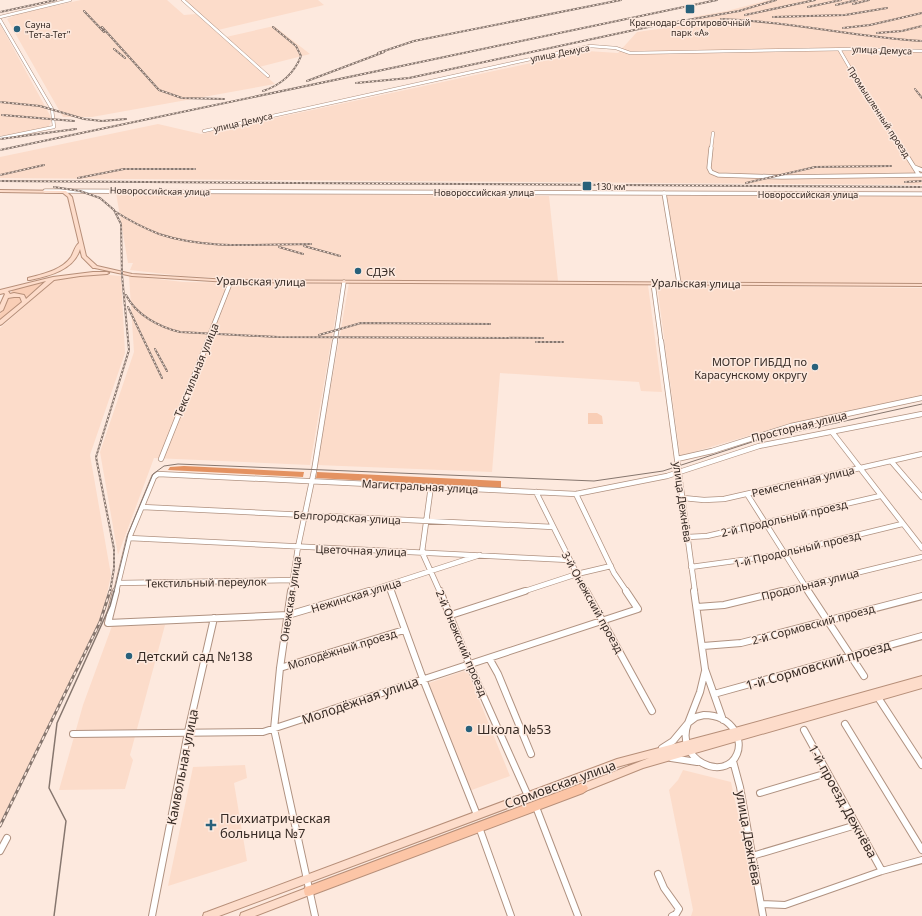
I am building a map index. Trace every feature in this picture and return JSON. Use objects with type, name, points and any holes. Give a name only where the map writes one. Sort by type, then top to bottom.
[{"type":"highway","name":"Сормовская улица","points":[[309,891],[536,807],[583,788]]},
{"type":"main road","name":"Новороссийская улица","points":[[0,191],[45,190],[64,192],[70,197]]},
{"type":"main road","points":[[70,197],[82,250],[88,262],[95,267],[96,270],[92,273]]},
{"type":"main road","points":[[0,323],[77,254],[80,243]]},
{"type":"main road","points":[[1,290],[52,272],[68,263]]},
{"type":"main road","name":"Уральская улица","points":[[95,267],[132,275],[157,277]]},
{"type":"main road","name":"Уральская улица","points":[[52,278],[92,273],[231,281],[687,283],[922,286]]},
{"type":"main road","points":[[1,290],[52,278]]},
{"type":"main road","points":[[0,310],[8,293],[1,290]]},
{"type":"main road","points":[[7,297],[14,295],[22,296],[25,302]]},
{"type":"main road","name":"Сормовская улица","points":[[207,916],[624,761],[687,749],[877,695],[922,680]]},
{"type":"main road","name":"Сормовская улица","points":[[877,695],[922,685]]},
{"type":"main road","name":"Сормовская улица","points":[[583,788],[628,770],[667,758],[687,749]]},
{"type":"main road","name":"Сормовская улица","points":[[244,916],[309,891]]},
{"type":"street","points":[[0,17],[70,0]]},
{"type":"street","points":[[183,0],[268,76]]},
{"type":"street","points":[[0,20],[52,109],[54,127],[41,132],[0,138]]},
{"type":"street","name":"улица Демуса","points":[[204,131],[590,46],[616,48],[630,53],[839,49],[922,51]]},
{"type":"street","name":"Промышленный проезд","points":[[839,49],[865,94],[920,175]]},
{"type":"street","points":[[713,133],[709,168],[711,172],[718,175],[782,177],[920,175]]},
{"type":"street","points":[[914,166],[922,170]]},
{"type":"street","name":"Новороссийская улица","points":[[45,190],[922,194]]},
{"type":"street","points":[[70,197],[77,192],[93,190]]},
{"type":"street","points":[[664,193],[679,283]]},
{"type":"street","name":"Текстильная улица","points":[[161,459],[231,281]]},
{"type":"street","name":"Онежская улица","points":[[315,916],[274,729],[280,668],[298,547],[312,480],[344,282]]},
{"type":"street","name":"улица Дежнёва","points":[[653,283],[705,669],[723,720]]},
{"type":"street","name":"Просторная улица","points":[[677,459],[689,458],[783,428],[922,398]]},
{"type":"street","name":"Просторная улица","points":[[679,472],[759,446],[922,414]]},
{"type":"street","points":[[832,432],[880,496],[922,548]]},
{"type":"street","name":"Ремесленная улица","points":[[683,498],[714,500],[747,494],[922,454]]},
{"type":"street","points":[[891,461],[922,497]]},
{"type":"street","name":"Магистральная улица","points":[[142,507],[154,477],[158,474],[312,480],[576,494],[652,480],[679,472]]},
{"type":"street","points":[[422,552],[428,520],[431,486]]},
{"type":"street","name":"3-й Онежский проезд","points":[[536,492],[569,560],[604,621],[652,711]]},
{"type":"street","points":[[451,615],[578,574],[611,566],[576,494]]},
{"type":"street","points":[[747,494],[804,586],[864,676]]},
{"type":"street","name":"2-й Продольный проезд","points":[[688,537],[707,536],[880,496]]},
{"type":"street","points":[[120,583],[129,538],[142,507]]},
{"type":"street","name":"Белгородская улица","points":[[142,507],[553,527]]},
{"type":"street","name":"1-й Продольный проезд","points":[[691,567],[726,565],[783,553],[902,524]]},
{"type":"street","name":"Цветочная улица","points":[[129,538],[569,560]]},
{"type":"street","name":"2-й Онежский проезд","points":[[422,552],[451,615],[469,664],[475,674],[528,796]]},
{"type":"street","name":"Нежинская улица","points":[[120,583],[108,623],[288,615],[389,585],[480,555]]},
{"type":"street","name":"Продольная улица","points":[[697,607],[724,605],[922,557]]},
{"type":"street","name":"Молодёжная улица","points":[[73,734],[263,732],[274,729],[638,609],[611,566]]},
{"type":"street","name":"Текстильный переулок","points":[[120,583],[293,580]]},
{"type":"street","points":[[389,585],[404,630],[477,815]]},
{"type":"street","name":"2-й Сормовский проезд","points":[[703,646],[741,643],[922,596]]},
{"type":"street","name":"Камвольная улица","points":[[152,916],[188,732],[214,618]]},
{"type":"street","name":"Молодёжный проезд","points":[[280,668],[404,630]]},
{"type":"street","name":"1-й Сормовский проезд","points":[[714,694],[922,636]]},
{"type":"street","name":"2-й Онежский проезд","points":[[489,658],[498,674],[531,754]]},
{"type":"street","points":[[699,762],[687,749],[684,736],[704,677],[705,669]]},
{"type":"street","points":[[877,695],[922,765]]},
{"type":"street","points":[[641,757],[667,746],[686,728],[691,720],[700,716],[712,716],[723,720],[737,735],[739,752],[733,761],[719,767],[710,767],[699,762],[667,758]]},
{"type":"street","points":[[845,724],[922,850]]},
{"type":"street","name":"1-й проезд Дежнёва","points":[[804,730],[882,871]]},
{"type":"street","points":[[624,761],[628,770]]},
{"type":"street","name":"улица Дежнёва","points":[[733,761],[740,787],[764,916]]},
{"type":"street","points":[[760,793],[827,773]]},
{"type":"street","points":[[536,807],[578,916]]},
{"type":"street","points":[[752,856],[856,825]]},
{"type":"street","points":[[479,827],[511,916]]},
{"type":"street","points":[[0,851],[7,838]]},
{"type":"street","points":[[762,904],[785,905],[882,871],[922,860]]},
{"type":"street","points":[[658,874],[664,888],[679,909],[676,914],[672,916]]},
{"type":"shaded area","points":[[81,0],[167,0],[184,15],[196,14],[275,84],[92,117],[63,117],[7,19],[18,14]]},
{"type":"shaded area","points":[[185,0],[318,0],[324,5],[218,30]]},
{"type":"shaded area","points":[[769,0],[922,0],[922,185],[0,178],[0,157],[158,124],[201,134],[587,51],[618,53],[637,32],[699,23],[693,17],[727,11]]},
{"type":"shaded area","points":[[0,24],[52,119],[49,126],[44,129],[0,136]]},
{"type":"shaded area","points":[[274,26],[310,54],[259,67],[226,37]]},
{"type":"shaded area","points":[[116,193],[549,196],[558,281],[244,279],[182,276],[130,270],[133,263],[128,263]]},
{"type":"shaded area","points":[[666,196],[922,196],[922,284],[681,281]]},
{"type":"shaded area","points":[[98,274],[121,276],[125,353],[90,455],[111,575],[103,613],[0,823],[0,328],[56,279]]},
{"type":"shaded area","points":[[129,276],[184,282],[341,284],[310,465],[154,458],[118,555],[100,452],[134,352]]},
{"type":"shaded area","points":[[46,280],[26,298],[23,295],[10,294],[13,290]]},
{"type":"shaded area","points":[[349,283],[648,285],[662,392],[641,391],[639,382],[500,373],[492,472],[317,465]]},
{"type":"shaded area","points":[[657,285],[922,288],[922,396],[785,425],[680,456]]},
{"type":"shaded area","points":[[9,297],[21,297],[22,302],[0,321],[0,314]]},
{"type":"shaded area","points":[[588,413],[597,413],[602,416],[603,424],[588,424]]},
{"type":"shaded area","points":[[184,466],[304,472],[303,477],[168,470],[170,467]]},
{"type":"shaded area","points":[[317,472],[501,481],[501,488],[316,478]]},
{"type":"shaded area","points":[[165,625],[130,755],[133,760],[125,789],[59,790],[83,705],[112,626]]},
{"type":"shaded area","name":"Школа №53","points":[[467,670],[510,776],[469,791],[429,683]]},
{"type":"shaded area","name":"Психиатрическая больница №7","points":[[245,765],[247,778],[234,783],[247,861],[168,886],[193,767]]},
{"type":"shaded area","points":[[683,770],[731,782],[760,916],[691,916],[693,910],[669,790],[678,780]]},
{"type":"tram line","points":[[114,592],[128,534],[153,474],[164,466],[178,464],[594,481],[663,471],[755,441],[922,404]]},
{"type":"tram line","points":[[54,916],[66,821],[49,788],[57,723],[110,606],[114,591]]},
{"type":"railway","points":[[0,12],[56,0]]},
{"type":"railway","points":[[378,53],[414,41],[621,0]]},
{"type":"railway","points":[[0,150],[717,0]]},
{"type":"railway","points":[[356,83],[409,78],[653,26],[739,11],[776,0]]},
{"type":"railway","points":[[745,15],[815,0]]},
{"type":"railway","points":[[808,7],[841,0]]},
{"type":"railway","points":[[836,5],[857,0]]},
{"type":"railway","points":[[853,4],[869,0]]},
{"type":"railway","points":[[773,17],[845,15],[887,8]]},
{"type":"railway","points":[[84,11],[104,32]]},
{"type":"railway","points":[[843,28],[870,25],[922,13]]},
{"type":"railway","points":[[721,19],[746,20],[922,41]]},
{"type":"railway","points":[[877,33],[902,31],[922,26]]},
{"type":"railway","points":[[102,27],[159,90],[182,98],[224,99]]},
{"type":"railway","points":[[263,91],[276,86],[286,78],[295,68],[301,56],[296,46],[273,27]]},
{"type":"railway","points":[[114,49],[125,58]]},
{"type":"railway","points":[[307,81],[384,52]]},
{"type":"railway","points":[[915,89],[922,98]]},
{"type":"railway","points":[[0,102],[40,106],[84,119],[102,121],[126,119]]},
{"type":"railway","points":[[2,115],[74,121]]},
{"type":"railway","points":[[0,139],[76,129]]},
{"type":"railway","points":[[0,175],[44,165]]},
{"type":"railway","points":[[746,183],[815,167],[891,166]]},
{"type":"railway","points":[[78,178],[124,169],[195,169]]},
{"type":"railway","points":[[0,181],[922,187]]},
{"type":"railway","points":[[905,182],[922,181]]},
{"type":"railway","points":[[54,187],[80,191],[100,198],[114,210],[121,224],[122,275],[129,350],[96,457],[114,549],[114,568],[110,592]]},
{"type":"railway","points":[[116,212],[159,234],[177,239],[235,245],[311,244]]},
{"type":"railway","points":[[304,246],[340,256]]},
{"type":"railway","points":[[279,247],[303,254]]},
{"type":"railway","points":[[126,295],[136,309],[149,319],[164,327],[180,332],[278,337],[543,338]]},
{"type":"railway","points":[[128,307],[162,378]]},
{"type":"railway","points":[[319,335],[361,323],[490,324]]},
{"type":"railway","points":[[536,342],[563,342]]},
{"type":"railway","points":[[155,349],[167,371]]},
{"type":"railway","points":[[0,826],[100,622],[110,591]]},
{"type":"place","name":"Краснодар-Сортировочный парк «А»","points":[[690,9]]},
{"type":"place","name":"Сауна \"Тет-а-Тет\"","points":[[17,29]]},
{"type":"place","name":"130 км","points":[[587,186]]},
{"type":"place","name":"СДЭК","points":[[358,271]]},
{"type":"place","name":"МОТОР ГИБДД по Карасунскому округу","points":[[815,367]]},
{"type":"place","name":"Детский сад №138","points":[[129,656]]},
{"type":"place","name":"Школа №53","points":[[469,729]]},
{"type":"place","name":"Психиатрическая больница №7","points":[[211,825]]}]
